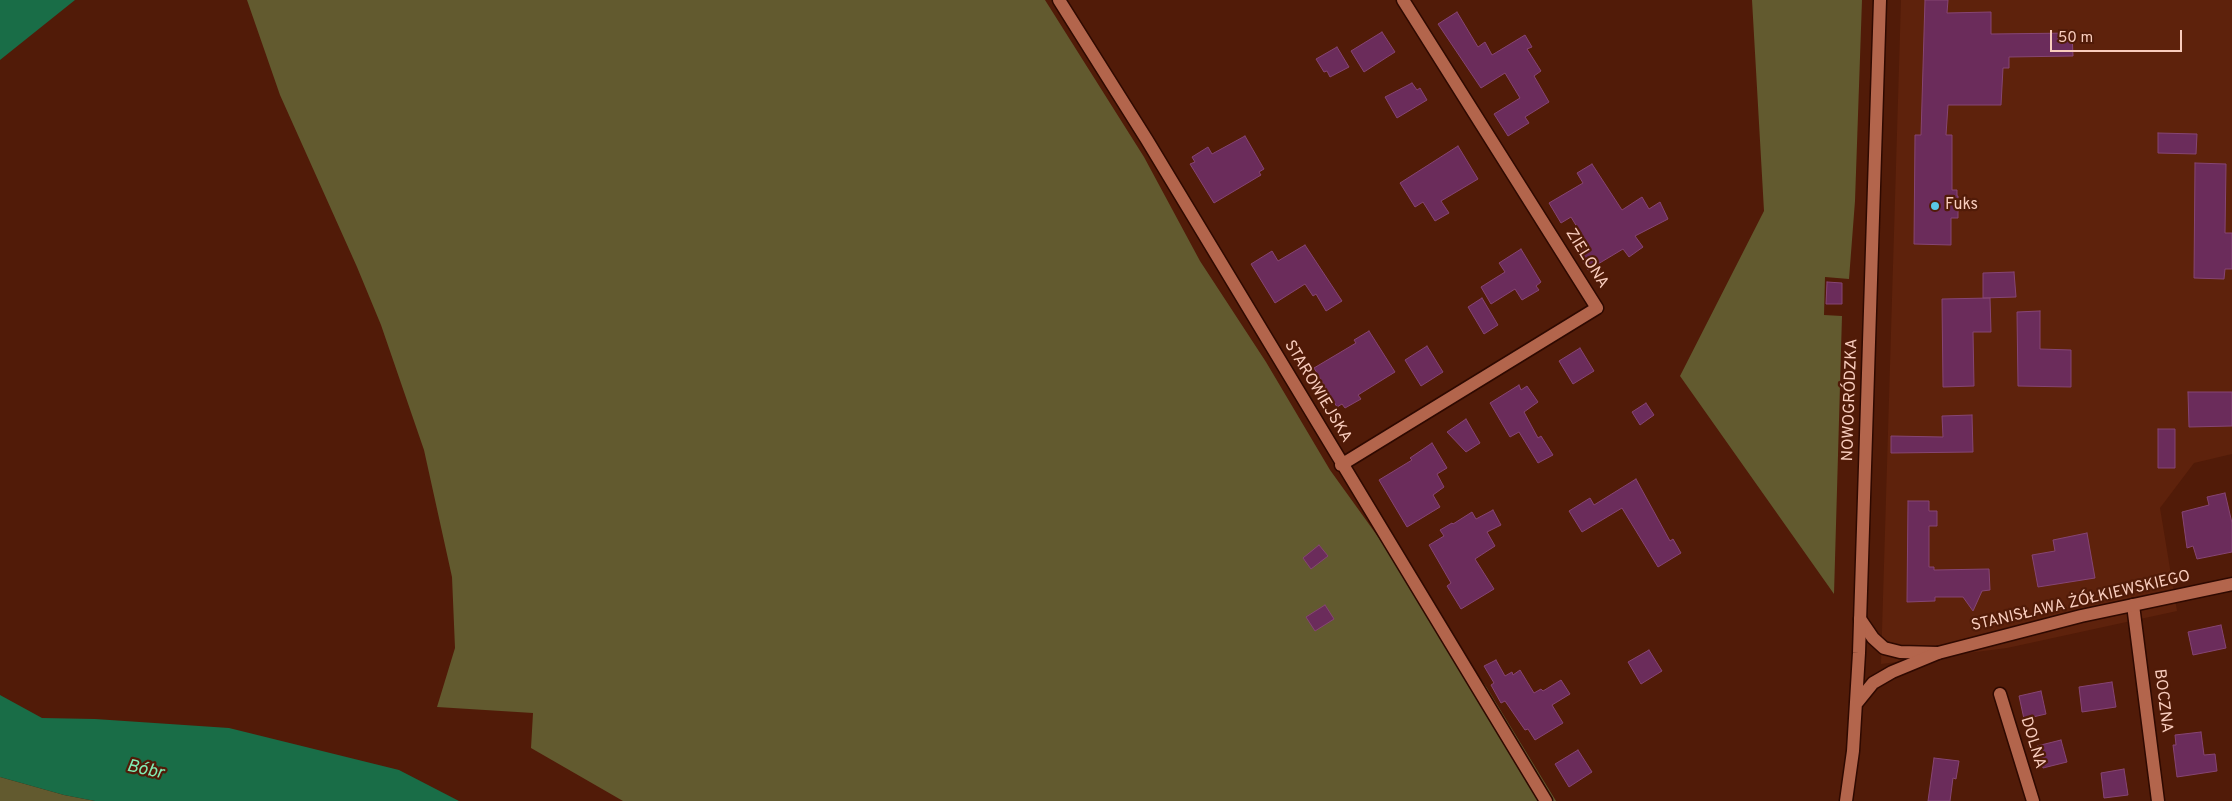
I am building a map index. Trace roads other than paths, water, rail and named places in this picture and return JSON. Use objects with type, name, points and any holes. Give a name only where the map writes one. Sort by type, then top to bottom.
[{"type":"street","name":"STAROWIEJSKA","points":[[1059,0],[1147,140],[1341,465],[1546,801]]},
{"type":"street","name":"ZIELONA","points":[[1341,465],[1597,308],[1403,0]]},
{"type":"street","name":"NOWOGRÓDZKA","points":[[1846,801],[1853,751],[1860,619],[1880,0]]},
{"type":"street","name":"STANISŁAWA ŻÓŁKIEWSKIEGO","points":[[1856,704],[1873,683],[1892,672],[1938,653],[2081,616],[2232,584]]},
{"type":"street","name":"BOCZNA","points":[[2133,605],[2158,801]]},
{"type":"street","name":"STANISŁAWA ŻÓŁKIEWSKIEGO","points":[[1860,619],[1873,638],[1884,648],[1900,652],[1938,653]]},
{"type":"street","name":"DOLNA","points":[[2000,694],[2033,801]]},
{"type":"water","points":[[0,0],[75,0],[0,60]]},
{"type":"water","name":"Bóbr","points":[[0,695],[42,718],[95,719],[229,728],[399,770],[459,801],[95,801],[64,795],[0,777]]},
{"type":"place","name":"Fuks","points":[[1935,206]]}]
